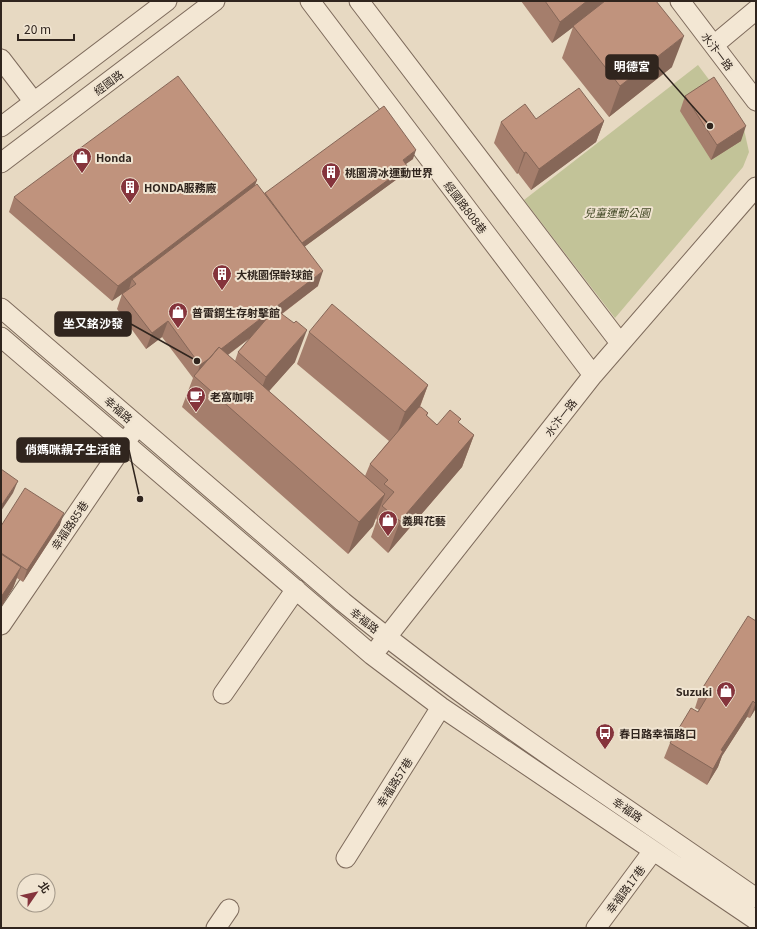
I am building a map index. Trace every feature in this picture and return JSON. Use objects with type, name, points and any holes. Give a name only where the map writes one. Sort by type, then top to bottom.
[{"type":"street","points":[[1,127],[167,1]]},
{"type":"street","name":"經國路","points":[[1,163],[215,1]]},
{"type":"street","name":"經國路808巷","points":[[310,1],[593,375]]},
{"type":"street","points":[[359,1],[620,343]]},
{"type":"street","name":"水汴一路","points":[[680,1],[756,101]]},
{"type":"street","points":[[714,45],[756,10]]},
{"type":"street","points":[[1,58],[34,102]]},
{"type":"street","name":"水汴一路","points":[[372,656],[593,375],[756,187]]},
{"type":"street","name":"幸福路","points":[[1,308],[343,602],[387,637],[453,688],[756,898]]},
{"type":"street","name":"幸福路","points":[[1,337],[296,589],[372,656],[442,707],[756,920]]},
{"type":"street","name":"幸福路85巷","points":[[1,625],[138,425]]},
{"type":"street","points":[[223,694],[296,589]]},
{"type":"street","name":"幸福路57巷","points":[[346,858],[442,707]]},
{"type":"street","name":"幸福路17巷","points":[[596,928],[654,851]]},
{"type":"street","points":[[216,928],[229,909]]},
{"type":"green space","name":"兒童運動公園","points":[[698,65],[743,125],[749,152],[743,167],[615,318],[524,200]]},
{"type":"building","points":[[545,1],[587,1],[560,22]]},
{"type":"building","points":[[605,1],[656,1],[684,36],[620,86],[573,26]]},
{"type":"building","name":"HONDA服務廠","points":[[178,76],[257,180],[118,286],[14,197]]},
{"type":"building","points":[[714,77],[746,126],[717,145],[685,96]]},
{"type":"building","points":[[579,88],[604,121],[539,169],[526,152],[524,153],[501,122],[525,104],[536,119]]},
{"type":"building","name":"桃園滑冰運動世界","points":[[384,106],[416,150],[403,160],[407,166],[302,243],[265,193]]},
{"type":"building","name":"大桃園保齡球館","points":[[257,184],[323,271],[221,349],[219,347],[210,358],[200,365],[168,321],[152,333],[122,294],[136,284],[132,279]]},
{"type":"building","points":[[332,304],[428,385],[405,412],[309,332]]},
{"type":"building","points":[[275,309],[294,323],[296,321],[307,330],[266,377],[238,352]]},
{"type":"building","points":[[219,347],[385,494],[359,522],[194,376]]},
{"type":"building","points":[[419,407],[428,413],[426,415],[437,425],[450,410],[461,419],[458,422],[474,435],[400,521],[382,506],[394,492],[384,484],[388,480],[370,464]]},
{"type":"building","points":[[1,469],[18,481],[1,506]]},
{"type":"building","points":[[25,488],[64,513],[27,570],[1,553],[1,526]]},
{"type":"building","points":[[1,554],[21,567],[1,597]]},
{"type":"building","name":"Suzuki","points":[[748,616],[756,621],[756,702],[755,703],[753,701],[721,750],[723,751],[713,769],[670,743],[691,708],[698,712],[707,697],[700,692]]},
{"type":"place","name":"明德宮","points":[[710,126]]},
{"type":"place","name":"Honda","points":[[82,174]]},
{"type":"place","name":"桃園滑冰運動世界","points":[[331,189]]},
{"type":"place","name":"HONDA服務廠","points":[[130,204]]},
{"type":"place","name":"大桃園保齡球館","points":[[222,291]]},
{"type":"place","name":"普雷鋼生存射擊館","points":[[178,329]]},
{"type":"place","name":"坐又銘沙發","points":[[197,361]]},
{"type":"place","name":"老窩咖啡","points":[[196,413]]},
{"type":"place","name":"俏媽咪親子生活館","points":[[140,499]]},
{"type":"place","name":"義興花藝","points":[[388,537]]},
{"type":"place","name":"Suzuki","points":[[726,708]]},
{"type":"place","name":"春日路幸福路口","points":[[605,750]]}]
